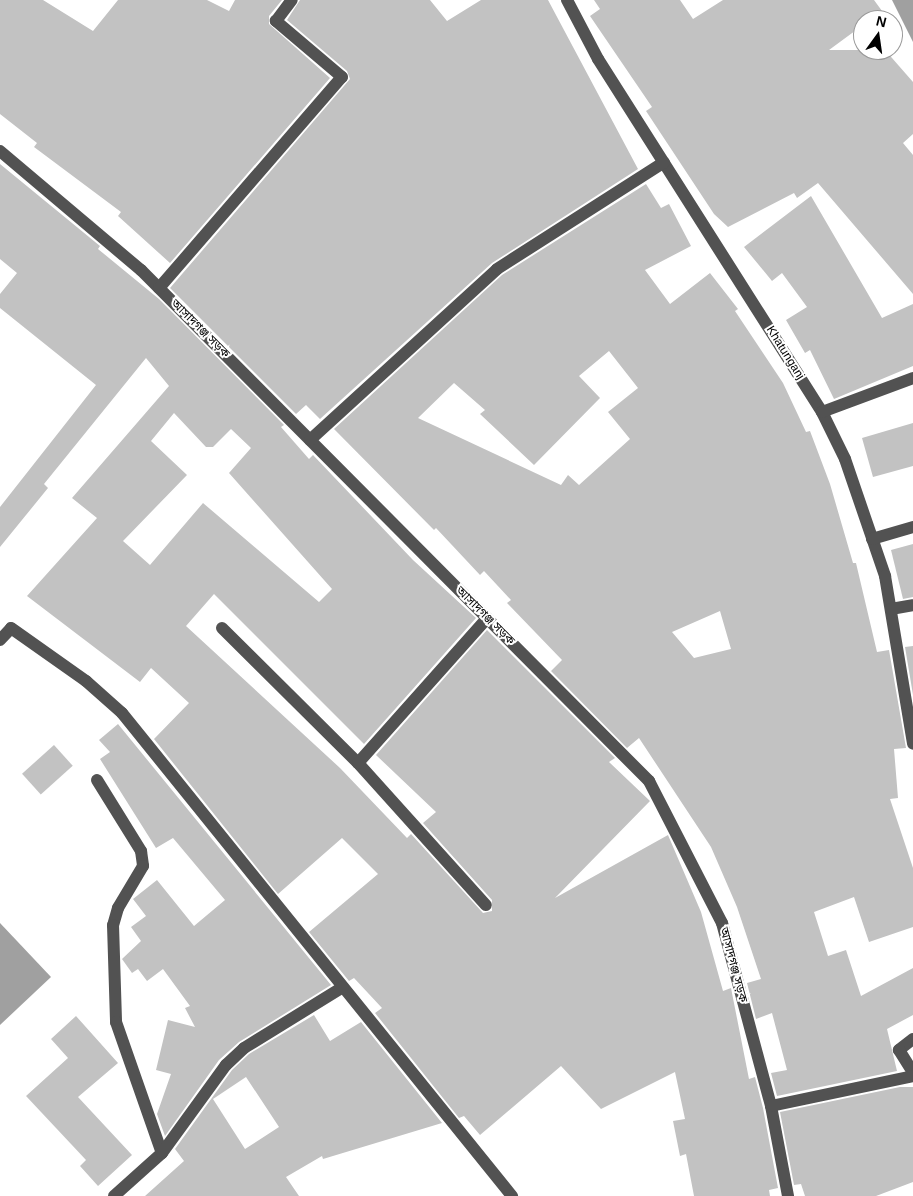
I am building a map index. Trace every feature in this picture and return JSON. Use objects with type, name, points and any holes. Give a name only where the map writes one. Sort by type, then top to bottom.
[{"type":"street","points":[[159,288],[342,77],[276,21],[292,0]]},
{"type":"street","name":"Khatunganj","points":[[567,0],[598,59],[822,412],[845,459],[885,576],[913,744]]},
{"type":"street","name":"আসাদগঞ্জ সড়ক","points":[[0,151],[159,288],[649,781],[722,923],[772,1106],[788,1196]]},
{"type":"street","points":[[310,440],[496,269],[664,162]]},
{"type":"street","points":[[822,412],[913,378]]},
{"type":"street","points":[[872,540],[913,527]]},
{"type":"street","points":[[891,609],[913,605]]},
{"type":"street","points":[[358,762],[487,618]]},
{"type":"street","points":[[0,640],[11,628],[86,681],[122,713],[512,1196]]},
{"type":"street","points":[[222,628],[358,762],[486,905]]},
{"type":"street","points":[[97,780],[141,850],[143,866],[118,908],[112,925],[116,1022],[162,1153]]},
{"type":"street","points":[[114,1196],[162,1153],[226,1065],[238,1053],[342,987]]},
{"type":"street","points":[[772,1106],[913,1074],[900,1050],[913,1039]]},
{"type":"shaded area","points":[[892,0],[913,0],[913,42],[903,22],[903,10],[897,10]]},
{"type":"shaded area","points":[[0,923],[51,977],[0,1025]]},
{"type":"building","points":[[0,0],[43,0],[93,31],[118,0],[207,0],[229,11],[235,0],[282,0],[269,16],[269,24],[330,78],[170,263],[118,216],[121,212],[34,147],[37,143],[0,114]]},
{"type":"building","points":[[300,0],[430,0],[447,21],[481,0],[548,0],[638,169],[492,263],[320,419],[306,405],[296,414],[170,288],[350,79],[347,71],[287,20]]},
{"type":"building","points":[[594,0],[680,0],[693,19],[723,0],[874,0],[881,10],[853,10],[853,32],[829,50],[853,50],[853,60],[894,60],[913,82],[913,134],[903,143],[913,155],[913,294],[818,183],[797,198],[794,193],[728,227],[714,214],[646,111],[652,107],[590,16],[600,9]]},
{"type":"building","points":[[0,164],[100,246],[98,249],[159,299],[284,425],[281,427],[309,459],[313,455],[413,560],[476,618],[364,744],[214,594],[186,626],[340,768],[407,838],[411,834],[483,913],[492,911],[492,900],[423,823],[436,812],[376,755],[487,630],[615,758],[609,762],[650,801],[555,898],[668,835],[701,912],[723,991],[731,988],[749,1079],[755,1077],[763,1108],[778,1188],[769,1190],[770,1196],[694,1196],[686,1154],[680,1156],[673,1121],[685,1119],[675,1072],[601,1109],[561,1066],[480,1135],[464,1116],[459,1118],[375,1013],[382,1008],[354,978],[349,981],[309,932],[378,874],[342,838],[278,894],[154,739],[189,703],[151,668],[140,682],[27,596],[97,518],[72,498],[169,386],[146,358],[44,484],[48,488],[0,547],[0,507],[96,385],[0,308],[0,294],[17,273],[0,259]],"holes":[[[174,413],[206,447],[213,447],[231,429],[251,448],[229,473],[332,589],[319,602],[203,503],[150,565],[123,541],[187,475],[151,441]]]},
{"type":"building","points":[[646,184],[661,208],[669,204],[691,246],[645,270],[670,304],[710,273],[738,309],[735,311],[783,383],[806,432],[810,431],[830,484],[853,563],[856,563],[877,652],[889,650],[906,748],[894,749],[898,798],[890,799],[913,868],[913,927],[869,942],[854,897],[814,912],[828,956],[846,950],[861,996],[913,968],[913,1015],[887,1029],[897,1071],[777,1096],[771,1073],[787,1070],[772,1013],[756,1019],[747,983],[761,979],[737,907],[711,847],[639,738],[627,748],[551,671],[562,660],[507,603],[511,600],[484,571],[480,575],[436,528],[434,530],[334,429],[502,275]],"holes":[[[609,351],[638,388],[608,412],[630,439],[579,485],[568,475],[561,485],[418,418],[454,383],[485,410],[480,414],[534,465],[600,398],[579,376]],[[720,611],[731,649],[694,658],[672,632]]]},
{"type":"building","points":[[811,196],[882,318],[913,304],[913,366],[834,399],[810,350],[805,353],[786,320],[807,307],[782,273],[772,281],[744,247]]},
{"type":"building","points":[[913,423],[913,466],[873,477],[862,438]]},
{"type":"building","points":[[913,544],[913,597],[903,599],[891,550]]},
{"type":"building","points":[[913,646],[913,695],[905,647]]},
{"type":"building","points":[[118,724],[331,985],[239,1042],[219,1060],[165,1136],[157,1114],[171,1074],[156,1070],[168,1020],[195,1027],[185,1008],[190,1006],[163,969],[147,981],[138,969],[132,973],[122,959],[141,941],[131,927],[146,916],[133,899],[157,880],[194,926],[225,900],[173,838],[156,848],[100,759],[110,752],[99,740]]},
{"type":"building","points":[[54,745],[73,766],[41,795],[22,774]]},
{"type":"building","points":[[314,1015],[330,1041],[361,1022],[442,1123],[323,1159],[322,1156],[286,1177],[299,1196],[145,1196],[184,1161],[175,1149],[232,1070],[249,1054]],"holes":[[[246,1077],[279,1127],[245,1149],[213,1099]]]},
{"type":"building","points":[[76,1016],[118,1063],[78,1097],[132,1155],[98,1186],[80,1166],[86,1160],[26,1096],[68,1058],[51,1039]]},
{"type":"building","points":[[900,1087],[913,1087],[913,1182],[876,1196],[805,1196],[801,1184],[794,1185],[780,1112]]}]
